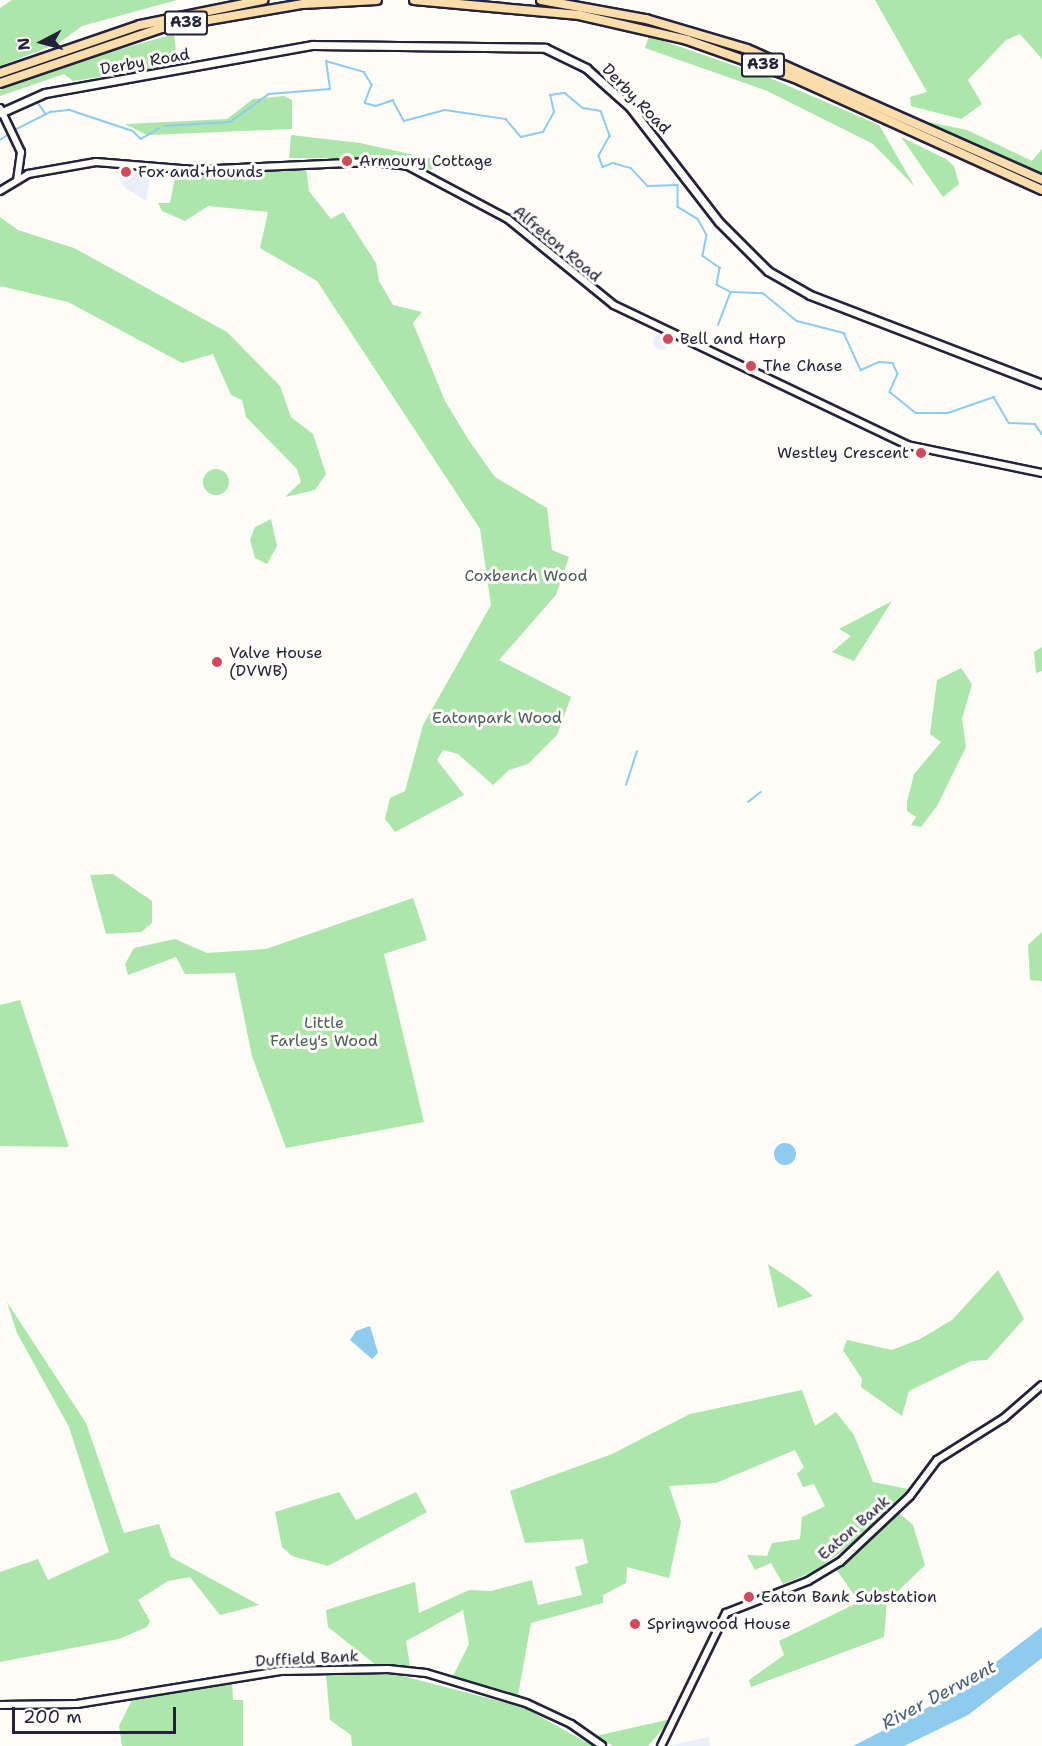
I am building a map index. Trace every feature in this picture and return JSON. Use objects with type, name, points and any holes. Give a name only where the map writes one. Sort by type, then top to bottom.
[{"type":"highway","name":"A38","points":[[1,80],[140,25],[263,0]]},
{"type":"highway","name":"A38","points":[[1,80],[162,28],[303,4],[377,0]]},
{"type":"highway","name":"A38","points":[[414,0],[513,6],[640,27],[748,60],[871,111],[1042,190]]},
{"type":"highway","name":"A38","points":[[541,0],[703,34],[863,97],[1042,180]]},
{"type":"main road","name":"Derby Road","points":[[1,111],[45,93],[313,45],[545,48],[586,68],[630,108],[725,231],[768,271],[810,295],[1042,384]]},
{"type":"street","points":[[1,111],[21,152],[17,179]]},
{"type":"street","name":"Alfreton Road","points":[[0,190],[17,179],[96,162],[194,170],[371,162],[408,166],[508,219],[614,306],[906,445],[1042,473]]},
{"type":"street","name":"Eaton Bank","points":[[662,1746],[726,1612],[801,1584],[840,1562],[910,1496],[936,1460],[1004,1418],[1042,1385]]},
{"type":"street","name":"Duffield Bank","points":[[0,1705],[77,1704],[280,1671],[398,1670],[526,1703],[571,1724],[602,1746]]},
{"type":"shaded area","points":[[113,165],[152,168],[146,201],[124,187]]},
{"type":"shaded area","points":[[661,334],[667,336],[669,342],[667,348],[661,350],[655,348],[653,342],[655,336]]},
{"type":"shaded area","points":[[709,1737],[710,1746],[669,1746],[681,1743]]},
{"type":"green space","points":[[12,0],[177,0],[82,26],[59,43],[0,66],[0,8]]},
{"type":"green space","points":[[875,0],[1042,0],[1042,59],[1020,34],[1006,40],[968,80],[982,104],[961,119],[911,106],[910,97],[927,92]]},
{"type":"green space","points":[[174,34],[177,61],[159,68],[73,81],[64,74],[0,96],[0,90],[64,65]]},
{"type":"green space","points":[[649,36],[770,78],[879,125],[915,187],[873,144],[765,90],[645,48]]},
{"type":"green space","points":[[284,96],[292,100],[292,129],[147,135],[125,124],[227,119],[253,99]]},
{"type":"green space","points":[[924,121],[967,130],[1032,161],[1042,149],[1042,177]]},
{"type":"green space","points":[[291,135],[360,143],[442,161],[431,170],[373,158],[289,158]]},
{"type":"green space","points":[[901,137],[946,159],[954,166],[959,184],[943,197]]},
{"type":"green space","name":"Coxbench Wood","points":[[306,167],[309,191],[331,219],[343,212],[376,263],[379,281],[393,305],[422,312],[413,323],[445,401],[470,442],[495,477],[547,508],[552,550],[569,557],[556,595],[499,660],[571,697],[557,735],[528,764],[509,770],[493,785],[458,754],[443,750],[437,760],[464,795],[395,832],[385,819],[390,798],[405,791],[423,725],[491,605],[480,529],[317,281],[260,248],[268,212],[208,206],[185,221],[162,211],[158,203],[170,203],[176,171]]},
{"type":"green space","points":[[0,217],[18,230],[74,248],[227,332],[280,386],[291,417],[313,434],[326,474],[315,490],[285,497],[301,482],[297,469],[246,417],[242,400],[231,395],[213,354],[182,363],[68,302],[0,286]]},
{"type":"green space","points":[[216,469],[225,473],[229,482],[225,491],[216,495],[207,491],[203,482],[207,473]]},
{"type":"green space","points":[[271,519],[277,546],[267,564],[255,558],[250,540],[255,527]]},
{"type":"green space","points":[[892,601],[854,661],[832,652],[851,636],[839,629]]},
{"type":"green space","points":[[1042,647],[1042,671],[1036,673],[1034,652]]},
{"type":"green space","points":[[961,668],[972,684],[962,719],[966,747],[937,806],[921,827],[911,825],[916,817],[907,811],[907,802],[914,774],[941,742],[930,734],[937,680]]},
{"type":"green space","points":[[113,874],[152,901],[152,923],[141,932],[106,934],[90,875]]},
{"type":"green space","name":"Little Farley's Wood","points":[[413,898],[427,940],[384,954],[424,1122],[286,1148],[252,1056],[235,973],[185,974],[176,957],[128,975],[125,964],[134,948],[175,939],[207,953],[266,949]]},
{"type":"green space","points":[[1042,932],[1042,981],[1030,980],[1028,945]]},
{"type":"green space","points":[[20,1000],[69,1147],[0,1146],[0,1005]]},
{"type":"green space","points":[[768,1264],[801,1286],[813,1296],[778,1308]]},
{"type":"green space","points":[[998,1270],[1024,1319],[987,1360],[971,1361],[909,1391],[902,1416],[861,1387],[862,1379],[843,1350],[847,1340],[892,1350],[920,1339],[952,1320]]},
{"type":"green space","points":[[7,1302],[86,1423],[124,1533],[159,1524],[171,1557],[259,1605],[220,1615],[190,1577],[168,1581],[138,1600],[150,1621],[147,1627],[119,1639],[0,1662],[0,1572],[38,1559],[48,1580],[109,1552],[69,1427],[17,1333]]},
{"type":"green space","points":[[802,1390],[815,1426],[836,1412],[854,1435],[873,1482],[908,1489],[858,1540],[813,1572],[783,1584],[771,1563],[755,1570],[747,1555],[767,1556],[772,1543],[800,1539],[802,1517],[825,1506],[814,1484],[803,1487],[797,1474],[804,1467],[795,1450],[716,1483],[669,1486],[681,1522],[669,1578],[627,1567],[626,1583],[603,1595],[603,1603],[531,1623],[518,1695],[453,1676],[469,1644],[463,1610],[406,1641],[410,1666],[376,1665],[328,1627],[326,1610],[415,1582],[419,1613],[469,1590],[491,1591],[532,1580],[538,1605],[582,1595],[575,1567],[588,1563],[583,1539],[525,1543],[510,1491],[612,1454],[690,1414]]},
{"type":"green space","points":[[339,1492],[356,1520],[416,1492],[427,1512],[328,1566],[292,1556],[282,1547],[275,1512]]},
{"type":"green space","points":[[898,1512],[913,1525],[925,1565],[887,1602],[884,1637],[751,1687],[749,1680],[784,1655],[779,1641],[859,1602],[836,1569]]},
{"type":"green space","points":[[391,1673],[523,1707],[593,1746],[352,1746],[351,1735],[330,1720],[326,1675]]},
{"type":"green space","points":[[232,1682],[233,1700],[243,1700],[243,1746],[122,1746],[119,1726],[132,1700]]},
{"type":"green space","points":[[671,1719],[648,1746],[613,1746],[596,1736]]},
{"type":"water","points":[[785,1143],[793,1146],[796,1154],[793,1162],[785,1165],[777,1162],[774,1154],[777,1146]]},
{"type":"water","points":[[370,1326],[378,1353],[372,1359],[350,1340],[356,1331]]},
{"type":"water","points":[[1042,1627],[1042,1658],[968,1715],[904,1746],[853,1746],[954,1694]]},
{"type":"waterway","points":[[165,126],[230,122],[269,94],[330,89],[326,61],[364,72],[372,85],[365,103],[376,106],[393,100],[404,121],[445,110],[506,119],[521,137],[543,132],[554,112],[550,95],[565,93],[583,108],[601,111],[610,136],[599,156],[603,167],[613,163],[631,168],[648,186],[678,185],[678,207],[698,219],[707,235],[703,256],[720,268],[717,285],[731,292],[763,293],[797,321],[844,333],[861,370],[879,362],[893,363],[898,374],[890,392],[916,413],[948,413],[994,397],[1009,423],[1035,424],[1042,434]]},
{"type":"waterway","points":[[38,103],[46,114]]},
{"type":"waterway","points":[[13,131],[50,112],[70,110],[133,131],[141,139],[158,129]]},
{"type":"waterway","points":[[0,140],[9,134]]},
{"type":"waterway","points":[[718,325],[730,293]]},
{"type":"waterway","points":[[626,785],[637,752]]},
{"type":"waterway","points":[[748,802],[761,792]]},
{"type":"place","name":"Armoury Cottage","points":[[347,161]]},
{"type":"place","name":"Fox and Hounds","points":[[126,172]]},
{"type":"place","name":"Bell and Harp","points":[[668,339]]},
{"type":"place","name":"The Chase","points":[[751,366]]},
{"type":"place","name":"Westley Crescent","points":[[921,453]]},
{"type":"place","name":"Valve House (DVWB)","points":[[217,662]]},
{"type":"place","name":"Eaton Bank Substation","points":[[749,1597]]},
{"type":"place","name":"Springwood House","points":[[635,1624]]},
{"type":"park label","name":"Eatonpark Wood","points":[[497,718]]},
{"type":"water label","name":"River Derwent","points":[[939,1695]]}]
